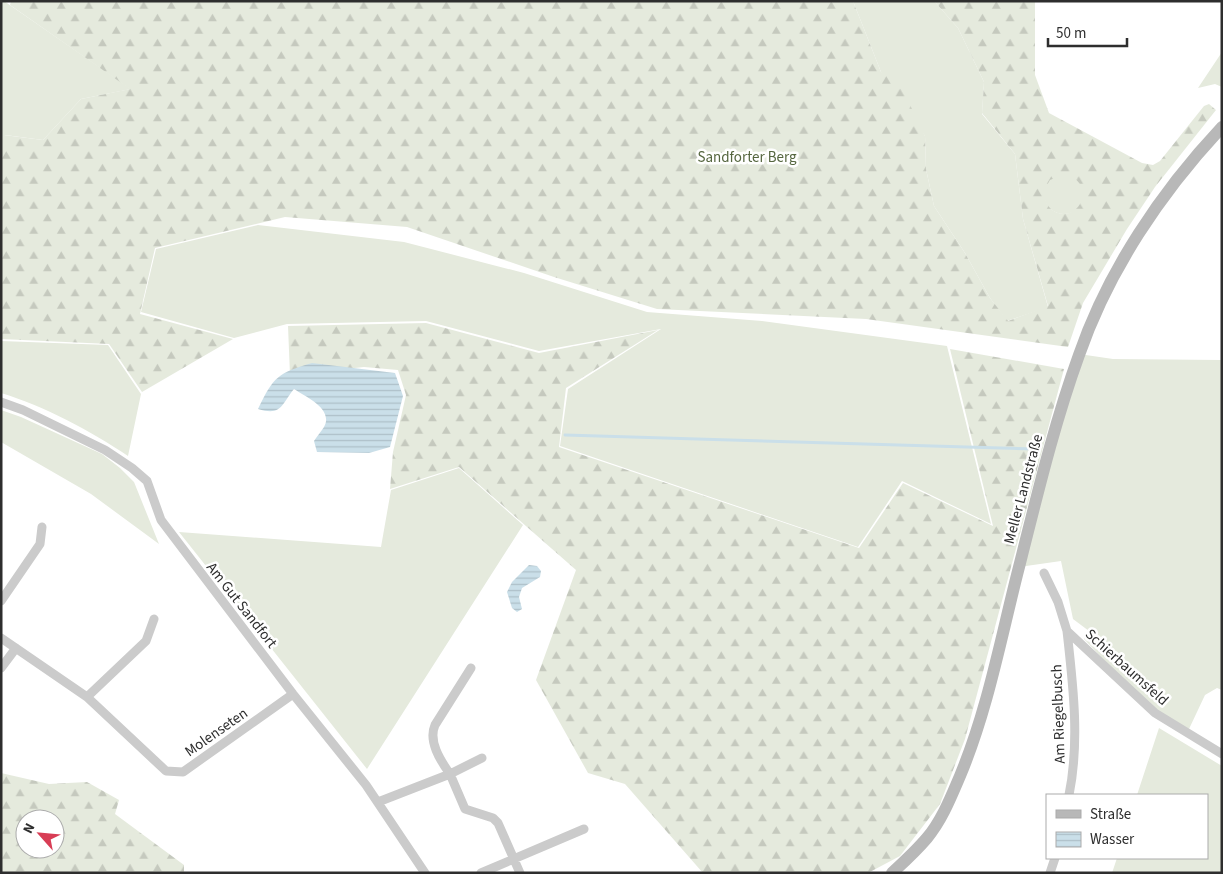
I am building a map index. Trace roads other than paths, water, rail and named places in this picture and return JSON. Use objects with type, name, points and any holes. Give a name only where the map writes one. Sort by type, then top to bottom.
[{"type":"street","name":"Meller Landstraße","points":[[892,873],[905,862],[928,836],[950,800],[972,748],[992,678],[1060,412],[1079,354],[1095,315],[1141,230],[1189,165],[1222,127]]},
{"type":"street","name":"Am Gut Sandfort","points":[[1,402],[23,410],[105,450],[132,468],[146,481],[160,520],[293,694],[366,784],[425,873]]},
{"type":"street","points":[[1,601],[40,544],[42,527]]},
{"type":"street","name":"Schierbaumsfeld","points":[[1044,573],[1058,602],[1067,631],[1155,713],[1222,754]]},
{"type":"street","points":[[87,697],[146,640],[154,619]]},
{"type":"street","name":"Am Riegelbusch","points":[[1067,631],[1074,695],[1074,770],[1069,794]]},
{"type":"street","name":"Molenseten","points":[[1,638],[87,697],[166,771],[183,772],[293,694]]},
{"type":"street","points":[[1,668],[16,648]]},
{"type":"street","points":[[471,668],[435,725],[432,739],[442,763],[450,774],[464,809],[493,818],[498,823],[520,873]]},
{"type":"street","points":[[378,802],[450,774],[482,758]]},
{"type":"street","points":[[481,873],[584,829]]},
{"type":"street","points":[[1050,873],[1055,859]]},
{"type":"water","points":[[312,363],[395,373],[403,396],[390,447],[369,453],[317,452],[314,441],[324,427],[325,415],[317,404],[294,389],[277,410],[266,411],[258,409],[268,389],[278,377],[291,370]]},
{"type":"water","points":[[529,565],[537,566],[541,571],[540,577],[522,588],[519,597],[522,609],[517,612],[512,608],[507,592],[512,582]]},
{"type":"waterway","points":[[565,435],[1034,449]]},
{"type":"park label","name":"Sandforter Berg","points":[[747,157]]}]
